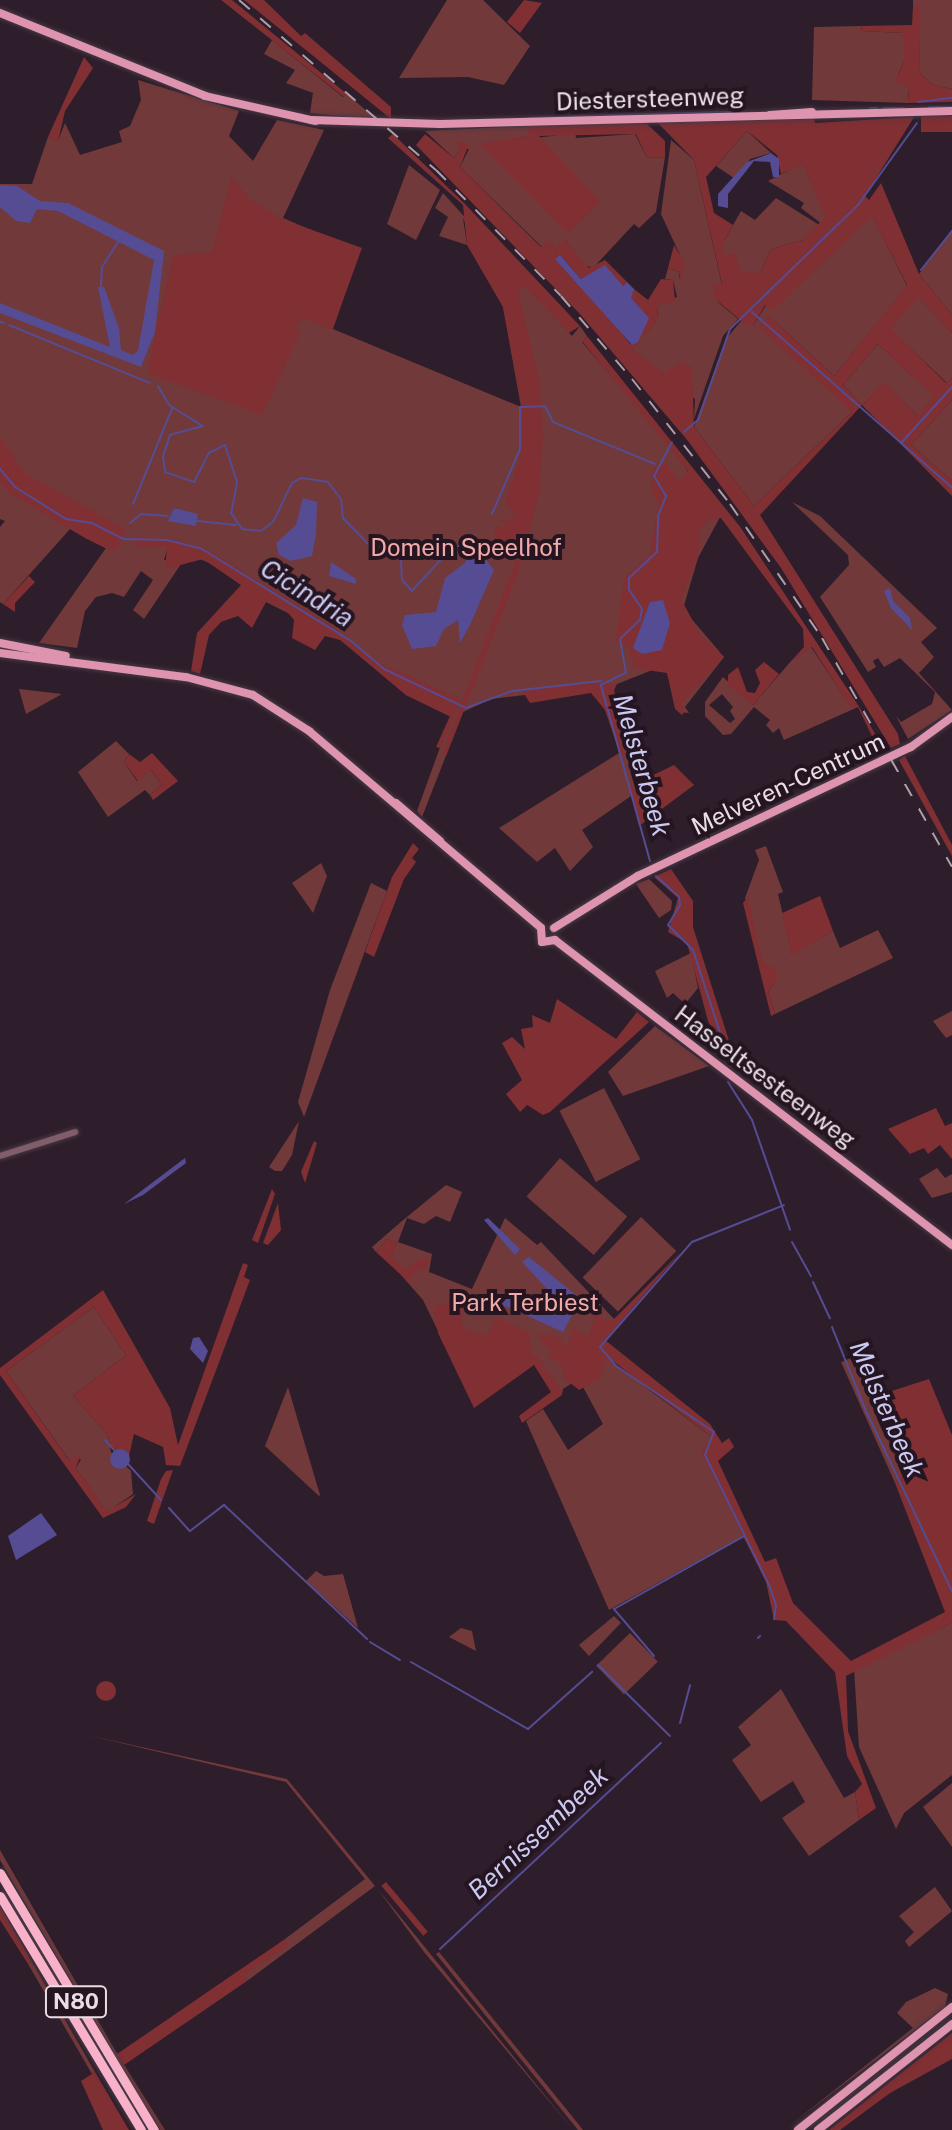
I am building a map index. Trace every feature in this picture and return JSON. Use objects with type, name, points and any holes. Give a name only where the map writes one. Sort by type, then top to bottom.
[{"type":"highway","name":"N80","points":[[0,1873],[154,2130]]},
{"type":"highway","name":"N80","points":[[0,1896],[141,2130]]},
{"type":"main road","name":"Diestersteenweg","points":[[0,13],[205,96],[311,120],[382,129],[952,111]]},
{"type":"main road","points":[[0,643],[89,662],[218,683],[253,695],[294,719],[541,928],[554,928],[555,940]]},
{"type":"main road","points":[[0,653],[89,662]]},
{"type":"main road","name":"Melveren-Centrum","points":[[554,928],[638,876],[911,747],[952,717]]},
{"type":"main road","name":"Hasseltsesteenweg","points":[[541,928],[542,942],[555,940],[952,1245]]},
{"type":"main road","points":[[798,2130],[952,2007]]},
{"type":"main road","points":[[818,2130],[952,2024]]},
{"type":"street","points":[[0,1156],[75,1132]]},
{"type":"green space","points":[[447,0],[483,0],[530,46],[504,85],[468,77],[399,78]]},
{"type":"green space","points":[[913,0],[952,0],[952,89],[933,85],[920,73],[918,6],[913,6]]},
{"type":"green space","points":[[861,26],[862,31],[904,33],[904,62],[898,74],[909,88],[908,103],[812,100],[814,27]]},
{"type":"green space","points":[[272,40],[343,97],[347,94],[377,120],[310,113],[313,93],[286,83],[295,70],[264,54]]},
{"type":"green space","name":"Domein Speelhof","points":[[138,80],[239,111],[229,136],[253,161],[277,120],[324,130],[283,218],[360,251],[333,329],[521,407],[503,307],[463,218],[467,245],[439,236],[448,217],[435,208],[443,193],[572,336],[580,326],[587,336],[582,342],[671,446],[719,519],[698,558],[683,609],[724,657],[685,707],[689,713],[680,712],[667,673],[655,669],[617,684],[491,699],[463,712],[422,817],[417,811],[451,717],[406,695],[341,640],[266,602],[210,563],[168,547],[164,560],[183,561],[144,619],[133,610],[153,580],[141,571],[124,597],[112,593],[96,597],[85,611],[77,648],[39,643],[106,548],[111,550],[120,542],[87,539],[70,529],[3,604],[0,602],[0,527],[5,521],[0,519],[0,184],[32,184],[48,137],[58,141],[65,123],[80,155],[122,142],[119,131],[130,126],[141,100]]},
{"type":"green space","points":[[528,126],[530,136],[481,145],[575,133],[576,138],[635,134],[647,158],[665,157],[656,212],[639,228],[634,224],[593,268],[584,265],[565,240],[556,249],[542,247],[460,167],[469,149],[461,149],[454,158],[425,131]]},
{"type":"green space","points":[[747,131],[771,153],[750,159],[737,180],[716,166]]},
{"type":"green space","points":[[671,140],[694,160],[722,285],[718,302],[738,319],[723,336],[694,419],[695,399],[632,350],[657,320],[658,305],[677,297],[673,280],[665,279],[668,268],[679,272],[680,280],[680,255],[661,214]]},
{"type":"green space","points":[[803,163],[826,217],[822,224],[801,208],[804,203],[768,181]]},
{"type":"green space","points":[[409,165],[440,190],[416,240],[387,224]]},
{"type":"green space","points":[[776,198],[821,226],[803,240],[771,249],[760,273],[741,273],[724,256],[724,241],[741,211],[755,220]]},
{"type":"green space","points":[[872,215],[907,286],[834,376],[769,316],[852,412],[754,506],[694,427],[726,339],[741,321],[753,326],[766,305],[772,310]]},
{"type":"green space","points":[[952,230],[952,315],[919,274]]},
{"type":"green space","points":[[918,296],[952,333],[952,378],[947,383],[890,329]]},
{"type":"green space","points":[[878,344],[935,397],[918,416],[884,383],[862,405],[843,385]]},
{"type":"green space","points":[[952,400],[952,481],[911,445]]},
{"type":"green space","points":[[792,502],[820,516],[937,628],[921,642],[934,657],[919,673],[952,710],[908,739],[896,716],[901,722],[932,704],[935,692],[900,658],[884,667],[878,658],[873,661],[876,667],[868,672],[820,597],[849,565],[848,555]]},
{"type":"green space","points":[[811,647],[851,707],[858,707],[784,740],[779,728],[773,733],[766,725],[770,720],[754,707],[731,734],[723,735],[705,716],[705,702],[723,677],[753,705],[792,660]],"holes":[[[722,694],[733,707],[730,711],[735,719],[730,723],[709,705]]]},
{"type":"green space","points":[[19,689],[62,694],[26,714]]},
{"type":"green space","points":[[116,741],[129,754],[124,762],[137,781],[150,769],[162,785],[150,795],[145,790],[108,817],[78,772]]},
{"type":"green space","points":[[619,753],[629,755],[636,785],[629,787],[631,796],[582,830],[593,847],[570,871],[555,848],[537,862],[499,828]]},
{"type":"green space","points":[[766,846],[783,892],[778,894],[792,954],[833,931],[840,948],[878,930],[893,958],[775,1014],[768,990],[775,983],[763,964],[745,898],[759,860],[755,850]]},
{"type":"green space","points":[[321,863],[327,876],[313,913],[292,883]]},
{"type":"green space","points":[[649,879],[672,901],[671,910],[659,918],[636,884]]},
{"type":"green space","points":[[371,883],[387,891],[304,1117],[298,1102],[330,990]]},
{"type":"green space","points":[[691,953],[698,988],[685,1004],[673,993],[667,998],[655,971]]},
{"type":"green space","points":[[952,1011],[952,1035],[946,1038],[933,1021]]},
{"type":"green space","points":[[655,1026],[709,1066],[623,1096],[608,1072]]},
{"type":"green space","points":[[604,1088],[640,1159],[596,1182],[559,1111]]},
{"type":"green space","points":[[299,1121],[292,1155],[282,1171],[275,1171],[269,1167]]},
{"type":"green space","points":[[560,1158],[627,1216],[594,1255],[527,1196]]},
{"type":"green space","points":[[937,1168],[945,1178],[952,1174],[952,1192],[932,1198],[919,1179]]},
{"type":"green space","name":"Park Terbiest","points":[[446,1185],[462,1192],[450,1222],[436,1216],[424,1224],[407,1218],[398,1242],[432,1254],[429,1272],[472,1289],[505,1218],[537,1245],[541,1242],[615,1320],[594,1348],[713,1438],[712,1469],[743,1536],[609,1610],[526,1421],[543,1409],[568,1450],[603,1424],[583,1387],[605,1362],[563,1389],[562,1395],[536,1356],[472,1401],[423,1300],[387,1259],[397,1243],[387,1239],[376,1252],[372,1247]]},
{"type":"green space","points":[[641,1217],[676,1251],[618,1311],[583,1277]]},
{"type":"green space","points":[[94,1307],[126,1355],[73,1396],[108,1435],[111,1452],[131,1471],[133,1494],[107,1512],[76,1468],[81,1459],[70,1461],[6,1371]]},
{"type":"green space","points":[[854,1357],[903,1477],[895,1483],[841,1362]]},
{"type":"green space","points":[[288,1387],[320,1495],[319,1496],[265,1446]]},
{"type":"green space","points":[[316,1571],[324,1576],[343,1574],[358,1628],[306,1581]]},
{"type":"green space","points":[[614,1616],[621,1623],[589,1656],[579,1645]]},
{"type":"green space","points":[[952,1623],[952,1775],[904,1813],[896,1829],[859,1747],[854,1669]]},
{"type":"green space","points":[[461,1628],[472,1631],[476,1651],[449,1637]]},
{"type":"green space","points":[[630,1633],[658,1662],[624,1694],[596,1666]]},
{"type":"green space","points":[[781,1689],[844,1798],[855,1792],[859,1820],[809,1856],[782,1818],[805,1802],[793,1781],[761,1802],[732,1760],[751,1745],[738,1727]]},
{"type":"green space","points":[[87,1735],[287,1779],[375,1886],[247,1981],[243,1975],[287,1945],[285,1939],[365,1879],[286,1782]]},
{"type":"green space","points":[[952,1783],[952,1847],[923,1807]]},
{"type":"green space","points":[[0,1850],[116,2052],[165,2130],[160,2130],[130,2082],[0,1860]]},
{"type":"green space","points":[[935,1887],[952,1911],[909,1947],[905,1941],[914,1932],[899,1916]]},
{"type":"green space","points":[[377,1888],[496,2035],[573,2130],[424,1952]]},
{"type":"green space","points":[[439,1952],[583,2130],[578,2130],[436,1954]]},
{"type":"green space","points":[[32,1962],[95,2072],[92,2074],[28,1964]]},
{"type":"green space","points":[[935,1988],[948,1994],[945,2007],[784,2130],[913,2028],[897,2013],[906,2002]]},
{"type":"shaded area","points":[[221,0],[232,0],[347,94],[344,97]]},
{"type":"shaded area","points":[[244,0],[264,0],[301,36],[305,33],[391,107],[391,119]]},
{"type":"shaded area","points":[[524,0],[542,3],[520,33],[507,22]]},
{"type":"shaded area","points":[[913,6],[919,6],[920,73],[933,85],[952,89],[952,102],[908,103],[909,88],[895,81],[904,62],[904,33],[862,31],[861,26],[912,25]]},
{"type":"shaded area","points":[[84,57],[93,68],[65,111],[58,142],[48,137]]},
{"type":"shaded area","points":[[921,116],[952,116],[952,132],[921,132]]},
{"type":"shaded area","points":[[914,117],[865,196],[869,200],[881,183],[919,274],[952,315],[952,333],[918,297],[891,329],[946,383],[952,378],[952,400],[911,445],[952,481],[952,496],[862,405],[760,515],[898,734],[900,744],[891,748],[781,568],[688,441],[579,313],[416,145],[425,134],[454,158],[461,149],[454,141],[469,144],[460,167],[541,247],[548,240],[556,249],[564,239],[589,268],[605,260],[627,282],[623,286],[595,275],[581,279],[560,255],[631,345],[630,293],[634,289],[648,300],[661,279],[673,280],[675,301],[658,305],[657,320],[633,350],[664,373],[680,363],[692,366],[694,427],[754,506],[852,412],[759,327],[768,315],[834,376],[907,285],[872,216],[772,311],[765,305],[753,326],[746,325],[714,298],[714,285],[722,284],[694,160],[657,122],[814,119],[815,123]],"holes":[[[747,131],[777,155],[781,174],[803,164],[825,217],[803,240],[771,249],[760,273],[741,272],[735,254],[724,255],[724,241],[733,225],[714,213],[706,177]],[[878,344],[934,397],[917,415],[884,382],[862,405],[843,385]]]},
{"type":"shaded area","points":[[645,122],[665,141],[665,157],[647,158],[636,134],[539,136],[601,202],[568,234],[480,144],[529,136],[528,126]]},
{"type":"shaded area","points":[[393,134],[465,204],[580,326],[569,333],[525,287],[518,290],[539,381],[543,435],[539,493],[517,576],[446,756],[442,754],[517,557],[496,544],[494,534],[497,526],[510,528],[500,521],[516,518],[505,502],[522,451],[522,408],[503,307],[467,245],[463,205],[388,138]]},
{"type":"shaded area","points":[[771,153],[779,159],[779,177],[773,177],[770,162],[754,161],[728,194],[728,208],[718,206],[718,194],[747,162]]},
{"type":"shaded area","points":[[231,177],[250,199],[282,219],[362,248],[332,330],[302,318],[295,328],[301,331],[262,415],[147,373],[173,255],[212,252]]},
{"type":"shaded area","points":[[0,185],[17,186],[40,201],[68,203],[164,251],[155,332],[141,367],[0,313],[0,303],[110,347],[98,287],[104,287],[119,328],[121,350],[133,355],[138,350],[154,260],[58,211],[37,209],[30,223],[16,221],[0,207]]},
{"type":"shaded area","points":[[674,245],[685,264],[681,280],[679,272],[668,268]]},
{"type":"shaded area","points":[[560,255],[581,279],[605,265],[623,286],[627,282],[634,289],[631,298],[649,318],[638,342],[632,345],[555,259]]},
{"type":"shaded area","points":[[587,336],[741,528],[858,705],[883,747],[878,749],[858,707],[851,708],[812,647],[792,660],[804,647],[803,629],[721,518],[707,521],[700,532],[698,558],[681,599],[701,636],[724,657],[681,704],[686,710],[682,715],[675,709],[667,673],[633,668],[629,648],[616,640],[624,579],[650,553],[659,504],[651,490],[653,467],[666,463],[679,481],[688,471],[582,341]]},
{"type":"shaded area","points":[[0,436],[26,474],[126,529],[118,548],[111,551],[87,539],[8,492],[0,482]]},
{"type":"shaded area","points":[[303,498],[317,502],[312,556],[291,561],[279,555],[276,543],[296,525]]},
{"type":"shaded area","points":[[174,508],[198,514],[196,526],[168,521]]},
{"type":"shaded area","points":[[475,536],[477,548],[494,570],[460,643],[458,620],[444,629],[436,646],[412,649],[402,625],[405,615],[436,612],[445,578],[466,562],[463,548]]},
{"type":"shaded area","points":[[136,538],[171,539],[204,548],[335,628],[381,664],[461,699],[440,748],[436,747],[450,716],[406,695],[340,640],[325,636],[315,650],[292,638],[294,620],[283,607],[266,602],[252,628],[238,616],[221,622],[209,635],[200,674],[191,671],[197,633],[241,585],[203,559],[165,569],[167,547],[137,546]]},
{"type":"shaded area","points":[[331,562],[356,579],[356,584],[329,576]]},
{"type":"shaded area","points":[[29,576],[35,582],[15,603],[15,612],[3,604]]},
{"type":"shaded area","points":[[890,588],[893,601],[910,618],[912,630],[891,608],[884,591]]},
{"type":"shaded area","points":[[663,600],[670,623],[662,650],[642,654],[633,648],[650,602]]},
{"type":"shaded area","points":[[764,662],[779,674],[753,705],[728,685],[728,675],[738,667],[747,692],[755,693],[760,683],[755,670]]},
{"type":"shaded area","points":[[584,683],[617,684],[614,690],[629,755],[621,757],[605,710],[591,693],[530,703],[523,692]]},
{"type":"shaded area","points":[[152,753],[178,781],[153,800],[150,795],[162,785],[151,770],[138,781],[124,762],[129,754],[140,762]]},
{"type":"shaded area","points":[[905,756],[952,845],[952,856],[899,760]]},
{"type":"shaded area","points":[[674,765],[694,785],[639,826],[629,787]]},
{"type":"shaded area","points":[[413,843],[419,849],[412,858],[416,862],[404,879],[374,957],[365,952],[392,877]]},
{"type":"shaded area","points":[[671,869],[693,901],[693,927],[730,1044],[721,1046],[708,1021],[687,943],[668,932],[678,898],[654,877]]},
{"type":"shaded area","points":[[820,896],[833,931],[792,955],[782,913]]},
{"type":"shaded area","points":[[748,897],[763,963],[776,968],[777,981],[768,990],[775,1014],[771,1016],[743,903]]},
{"type":"shaded area","points":[[557,999],[616,1039],[637,1012],[649,1022],[550,1112],[543,1115],[527,1105],[520,1112],[506,1094],[522,1080],[502,1043],[512,1037],[525,1049],[521,1029],[533,1027],[532,1015],[550,1023]]},
{"type":"shaded area","points":[[936,1108],[945,1126],[952,1123],[952,1159],[940,1145],[928,1154],[924,1148],[910,1154],[888,1129]]},
{"type":"shaded area","points":[[314,1141],[317,1143],[305,1183],[301,1172]]},
{"type":"shaded area","points":[[185,1158],[186,1163],[143,1195],[124,1204]]},
{"type":"shaded area","points":[[272,1189],[275,1194],[258,1243],[252,1240]]},
{"type":"shaded area","points":[[278,1203],[281,1230],[268,1245],[263,1243]]},
{"type":"shaded area","points":[[488,1218],[520,1249],[515,1255],[484,1220]]},
{"type":"shaded area","points":[[387,1239],[397,1242],[392,1258],[406,1269],[423,1258],[430,1260],[423,1272],[420,1268],[411,1276],[411,1284],[376,1252]]},
{"type":"shaded area","points":[[681,1252],[605,1340],[710,1424],[722,1443],[729,1438],[734,1447],[718,1461],[765,1562],[776,1558],[793,1603],[851,1661],[945,1612],[895,1483],[903,1476],[870,1398],[929,1379],[952,1435],[952,1623],[846,1676],[848,1731],[876,1808],[859,1820],[855,1792],[862,1784],[847,1756],[835,1672],[786,1621],[774,1620],[766,1582],[701,1452],[713,1438],[609,1358],[614,1365],[606,1361],[601,1378],[579,1390],[565,1379],[560,1362],[548,1358],[553,1352],[538,1338],[541,1334],[560,1337],[566,1349],[573,1328],[588,1336],[595,1320],[588,1307],[603,1320],[613,1320]]},
{"type":"shaded area","points":[[529,1257],[576,1295],[578,1304],[563,1332],[494,1301],[500,1294],[527,1304],[547,1289],[522,1262]]},
{"type":"shaded area","points":[[243,1263],[248,1265],[244,1277],[250,1280],[180,1466],[166,1465],[163,1447],[134,1434],[129,1456],[110,1447],[108,1435],[73,1396],[126,1355],[94,1307],[6,1371],[69,1460],[81,1453],[76,1468],[107,1511],[136,1494],[126,1507],[103,1518],[0,1375],[0,1368],[103,1290],[170,1408],[178,1445]]},
{"type":"shaded area","points":[[470,1295],[461,1309],[463,1328],[488,1336],[495,1317],[529,1332],[532,1356],[537,1356],[561,1390],[562,1395],[522,1423],[519,1416],[551,1392],[534,1365],[474,1408],[438,1333],[433,1307]]},
{"type":"shaded area","points":[[199,1337],[208,1351],[203,1363],[190,1349],[193,1338]]},
{"type":"shaded area","points":[[120,1449],[127,1452],[130,1459],[127,1466],[120,1469],[113,1466],[110,1459],[113,1452]]},
{"type":"shaded area","points":[[173,1470],[154,1524],[147,1521],[161,1479],[166,1471]]},
{"type":"shaded area","points":[[41,1513],[57,1535],[16,1560],[8,1536]]},
{"type":"shaded area","points":[[106,1681],[113,1684],[116,1691],[113,1698],[106,1701],[99,1698],[96,1691],[99,1684]]},
{"type":"shaded area","points":[[386,1882],[428,1932],[423,1936],[381,1886]]},
{"type":"shaded area","points":[[0,1906],[32,1962],[28,1964],[0,1920]]},
{"type":"shaded area","points":[[285,1939],[288,1945],[244,1975],[247,1981],[124,2065],[117,2054]]},
{"type":"shaded area","points":[[952,2033],[952,2059],[890,2093],[840,2130],[829,2130]]},
{"type":"shaded area","points":[[95,2072],[129,2130],[103,2130],[81,2081]]},
{"type":"waterway","name":"Melsterbeek","points":[[918,102],[952,98]]},
{"type":"waterway","points":[[929,107],[952,107]]},
{"type":"waterway","points":[[870,108],[877,108]]},
{"type":"waterway","points":[[883,108],[904,108]]},
{"type":"waterway","points":[[652,114],[733,112]]},
{"type":"waterway","points":[[528,118],[650,114]]},
{"type":"waterway","name":"Melsterbeek","points":[[684,432],[698,420],[730,329],[858,205],[917,123]]},
{"type":"waterway","points":[[921,270],[952,231]]},
{"type":"waterway","points":[[101,287],[102,267],[120,239]]},
{"type":"waterway","points":[[752,312],[952,488]]},
{"type":"waterway","points":[[0,322],[4,323]]},
{"type":"waterway","points":[[9,325],[150,383]]},
{"type":"waterway","points":[[158,386],[169,405],[203,426],[170,435],[163,456],[165,472],[194,482],[209,453],[225,445],[237,483],[231,513],[242,529],[261,531],[273,522],[292,483],[301,478],[328,482],[341,499],[343,518],[374,550],[401,560],[402,580],[412,591],[442,558],[475,535]]},
{"type":"waterway","points":[[902,442],[952,387]]},
{"type":"waterway","points":[[492,514],[520,449],[520,407],[545,406],[553,422],[655,464]]},
{"type":"waterway","points":[[133,504],[172,409]]},
{"type":"waterway","name":"Melsterbeek","points":[[650,861],[601,685],[626,673],[620,639],[640,620],[642,609],[629,590],[629,578],[657,552],[658,516],[666,496],[654,476],[672,442]]},
{"type":"waterway","name":"Cicindria","points":[[0,469],[15,487],[66,519],[92,523],[124,539],[167,540],[202,549],[351,641],[384,669],[466,708],[512,691],[601,681]]},
{"type":"waterway","points":[[130,523],[141,514],[168,516]]},
{"type":"waterway","points":[[198,521],[236,525]]},
{"type":"waterway","name":"Melsterbeek","points":[[656,876],[679,897],[680,905],[668,925],[693,950],[731,1066]]},
{"type":"waterway","name":"Melsterbeek","points":[[728,1082],[752,1120],[790,1230]]},
{"type":"waterway","points":[[774,1619],[776,1605],[769,1585],[705,1455],[714,1432],[616,1366],[600,1347],[692,1242],[784,1205]]},
{"type":"waterway","name":"Melsterbeek","points":[[792,1242],[811,1276]]},
{"type":"waterway","name":"Melsterbeek","points":[[813,1282],[830,1318]]},
{"type":"waterway","name":"Melsterbeek","points":[[832,1327],[866,1411],[952,1591]]},
{"type":"waterway","points":[[105,1440],[115,1451]]},
{"type":"waterway","points":[[128,1464],[161,1500]]},
{"type":"waterway","points":[[169,1508],[190,1531],[224,1505],[367,1639]]},
{"type":"waterway","points":[[654,1656],[614,1609],[744,1536]]},
{"type":"waterway","points":[[370,1642],[400,1660]]},
{"type":"waterway","points":[[411,1662],[528,1729],[592,1672]]},
{"type":"waterway","points":[[598,1665],[670,1736]]},
{"type":"waterway","points":[[680,1723],[690,1685]]},
{"type":"waterway","name":"Bernissembeek","points":[[440,1949],[661,1743]]},
{"type":"railway","points":[[239,0],[436,170],[561,296],[632,379],[730,504],[822,638],[952,867]]}]
